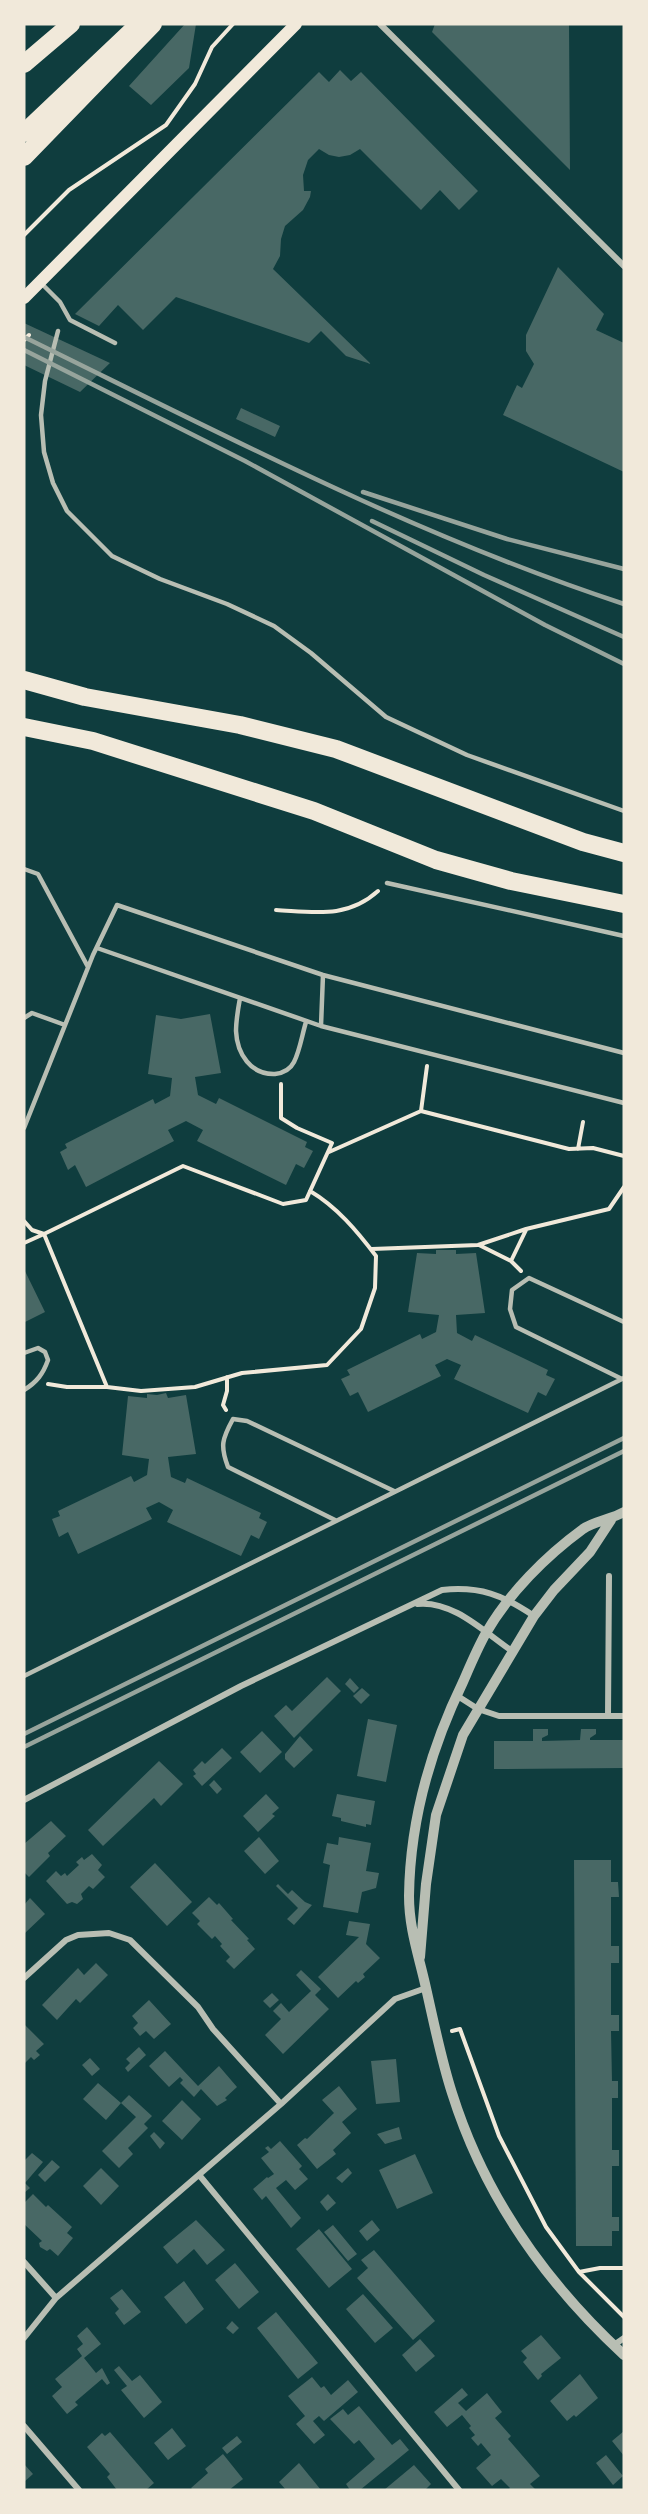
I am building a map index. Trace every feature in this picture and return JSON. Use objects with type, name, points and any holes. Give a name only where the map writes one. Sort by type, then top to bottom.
[{"type":"highway","points":[[24,64],[71,24]]},
{"type":"highway","points":[[24,133],[139,24]]},
{"type":"highway","points":[[24,157],[153,24]]},
{"type":"highway","points":[[24,680],[85,697],[240,724],[336,749],[583,842],[624,853]]},
{"type":"highway","points":[[24,727],[93,741],[303,808],[436,860],[511,881],[624,904]]},
{"type":"main road","points":[[24,298],[296,24]]},
{"type":"street","points":[[380,24],[624,267]]},
{"type":"street","points":[[624,1512],[610,1520],[586,1526],[560,1548],[509,1599],[486,1634],[443,1724],[427,1773],[412,1843],[409,1899],[411,1934],[436,2035],[452,2095],[468,2133],[505,2210],[543,2270],[571,2303],[624,2355]]},
{"type":"street","points":[[420,1963],[426,1884],[436,1815],[463,1735],[534,1616],[554,1590],[590,1552],[610,1520]]},
{"type":"street","points":[[608,1716],[609,1576]]},
{"type":"street","points":[[24,1800],[241,1686],[442,1590],[463,1588],[488,1592],[509,1599],[534,1616]]},
{"type":"street","points":[[411,1604],[428,1602],[455,1611],[512,1651]]},
{"type":"street","points":[[456,1695],[478,1709],[499,1716],[624,1716]]},
{"type":"street","points":[[24,1978],[66,1940],[78,1935],[109,1933],[130,1940],[198,2007],[213,2029],[281,2104]]},
{"type":"street","points":[[24,2337],[56,2298],[200,2176],[395,1999],[426,1988]]},
{"type":"street","points":[[200,2176],[459,2490]]},
{"type":"street","points":[[24,2262],[56,2298]]},
{"type":"street","points":[[614,2345],[624,2338]]},
{"type":"street","points":[[24,2426],[79,2490]]},
{"type":"lane","points":[[40,282],[60,302],[70,320],[115,343]]},
{"type":"lane","points":[[58,331],[45,381],[41,415],[44,452],[52,483],[68,511],[112,556],[160,579],[227,604],[274,626],[311,653],[386,717],[467,755],[624,811]]},
{"type":"lane","points":[[24,869],[38,874],[88,967]]},
{"type":"lane","points":[[387,883],[624,936]]},
{"type":"lane","points":[[24,1128],[88,967],[117,905],[323,975],[624,1053]]},
{"type":"lane","points":[[97,948],[306,1022],[624,1103]]},
{"type":"lane","points":[[321,1026],[323,975]]},
{"type":"lane","points":[[240,998],[236,1033],[245,1061],[253,1069],[264,1074],[280,1073],[288,1070],[294,1063],[306,1022]]},
{"type":"lane","points":[[24,1018],[32,1014],[65,1025]]},
{"type":"lane","points":[[623,1379],[516,1327],[510,1309],[512,1290],[529,1278],[624,1323]]},
{"type":"lane","points":[[24,1353],[38,1348],[45,1352],[48,1360],[44,1372],[37,1381],[24,1390]]},
{"type":"lane","points":[[24,1676],[623,1379]]},
{"type":"lane","points":[[336,1520],[228,1467],[223,1454],[223,1437],[233,1419],[247,1422],[394,1491]]},
{"type":"path","points":[[24,235],[69,190],[166,125],[195,84],[212,47],[233,24]]},
{"type":"path","points":[[24,340],[29,335]]},
{"type":"path","points":[[276,910],[332,913],[364,903],[387,883]]},
{"type":"path","points":[[421,1111],[428,1054]]},
{"type":"path","points":[[24,1243],[183,1166],[283,1204],[306,1200],[332,1143],[297,1128],[281,1118],[280,1073]]},
{"type":"path","points":[[329,1152],[421,1111],[568,1149],[593,1148],[624,1156]]},
{"type":"path","points":[[578,1149],[583,1122]]},
{"type":"path","points":[[371,1249],[478,1245],[526,1229],[609,1209],[624,1187]]},
{"type":"path","points":[[37,1381],[68,1387],[107,1387],[141,1391],[195,1387],[242,1373],[327,1365],[361,1329],[375,1288],[376,1256],[353,1226],[324,1199],[310,1191]]},
{"type":"path","points":[[24,1221],[32,1230],[44,1234],[107,1387]]},
{"type":"path","points":[[511,1262],[526,1229]]},
{"type":"path","points":[[478,1245],[511,1262],[529,1278]]},
{"type":"path","points":[[227,1377],[227,1391],[222,1405],[233,1419]]},
{"type":"path","points":[[452,2031],[460,2030],[498,2136],[546,2227],[579,2272],[624,2317]]},
{"type":"path","points":[[579,2272],[600,2268],[624,2268]]},
{"type":"building","points":[[185,24],[196,24],[189,68],[151,105],[129,86]]},
{"type":"building","points":[[435,24],[569,24],[570,170],[432,32]]},
{"type":"building","points":[[340,70],[351,81],[361,72],[478,191],[459,210],[440,190],[421,210],[360,149],[350,155],[339,157],[329,155],[319,149],[308,160],[303,175],[304,191],[311,191],[310,197],[303,210],[285,226],[281,239],[280,256],[273,269],[371,364],[346,356],[321,331],[309,343],[176,297],[143,330],[118,305],[99,326],[75,314],[319,72],[329,82]]},
{"type":"building","points":[[558,267],[604,314],[596,330],[624,343],[624,472],[503,415],[517,385],[522,388],[534,364],[526,351],[526,335]]},
{"type":"building","points":[[24,323],[110,363],[80,392],[24,365]]},
{"type":"building","points":[[241,408],[280,426],[275,437],[236,419]]},
{"type":"building","points":[[210,1014],[221,1073],[195,1077],[198,1095],[216,1104],[219,1098],[307,1142],[305,1147],[313,1151],[304,1168],[296,1164],[286,1185],[197,1141],[203,1130],[186,1121],[168,1130],[174,1141],[86,1187],[75,1165],[68,1170],[60,1152],[67,1148],[65,1144],[153,1099],[155,1104],[170,1096],[172,1078],[148,1074],[156,1015],[181,1019]]},
{"type":"building","points":[[436,1250],[456,1250],[456,1254],[476,1253],[485,1313],[456,1315],[457,1333],[472,1341],[475,1335],[548,1370],[546,1375],[555,1379],[546,1396],[538,1392],[528,1413],[454,1379],[461,1365],[447,1359],[435,1365],[441,1376],[368,1412],[358,1392],[350,1396],[341,1379],[350,1375],[347,1370],[420,1334],[422,1339],[436,1332],[439,1315],[408,1312],[417,1253],[436,1254]]},
{"type":"building","points":[[24,1269],[45,1312],[25,1322],[24,1319]]},
{"type":"building","points":[[166,1393],[168,1398],[186,1395],[196,1454],[168,1457],[171,1477],[185,1483],[187,1478],[261,1513],[259,1518],[267,1522],[259,1539],[251,1535],[241,1556],[167,1522],[173,1510],[159,1502],[146,1508],[152,1519],[78,1554],[68,1532],[59,1537],[52,1519],[60,1516],[58,1511],[131,1476],[134,1482],[147,1475],[149,1459],[122,1455],[128,1396],[147,1398],[147,1394]]},
{"type":"building","points":[[327,1677],[341,1691],[294,1738],[274,1716],[286,1705],[292,1711]]},
{"type":"building","points":[[350,1678],[359,1688],[354,1693],[345,1684]]},
{"type":"building","points":[[362,1688],[370,1695],[361,1704],[353,1696]]},
{"type":"building","points":[[368,1719],[397,1725],[386,1782],[357,1776]]},
{"type":"building","points":[[533,1729],[548,1729],[548,1735],[542,1738],[542,1741],[580,1740],[581,1729],[596,1729],[596,1734],[590,1740],[624,1740],[624,1768],[494,1769],[494,1741],[533,1741]]},
{"type":"building","points":[[262,1731],[282,1752],[260,1773],[240,1752]]},
{"type":"building","points":[[300,1736],[313,1750],[294,1768],[285,1759],[285,1754]]},
{"type":"building","points":[[222,1748],[232,1758],[202,1786],[193,1776],[196,1774],[193,1770],[202,1761],[205,1764]]},
{"type":"building","points":[[159,1761],[183,1784],[161,1806],[154,1798],[103,1846],[88,1830]]},
{"type":"building","points":[[214,1780],[222,1789],[217,1794],[209,1785]]},
{"type":"building","points":[[266,1794],[279,1808],[272,1814],[275,1816],[258,1832],[243,1816]]},
{"type":"building","points":[[337,1794],[375,1801],[371,1825],[366,1824],[366,1827],[341,1821],[341,1818],[332,1816]]},
{"type":"building","points":[[51,1821],[66,1836],[48,1853],[50,1856],[29,1877],[24,1872],[24,1844]]},
{"type":"building","points":[[259,1837],[279,1861],[265,1874],[244,1851]]},
{"type":"building","points":[[339,1837],[371,1843],[366,1871],[379,1873],[376,1888],[362,1892],[358,1913],[323,1907],[330,1865],[323,1863],[327,1843],[338,1845]]},
{"type":"building","points":[[92,1854],[102,1865],[98,1870],[105,1877],[93,1889],[89,1886],[81,1894],[83,1899],[77,1904],[72,1902],[67,1904],[46,1881],[56,1871],[61,1876],[65,1873],[67,1876],[79,1865],[76,1862]]},
{"type":"building","points":[[574,1860],[611,1860],[611,1882],[618,1882],[619,1897],[611,1897],[611,1946],[619,1946],[619,1963],[611,1963],[611,2015],[619,2015],[619,2031],[611,2031],[612,2081],[618,2081],[618,2098],[612,2098],[612,2150],[619,2150],[619,2166],[612,2166],[612,2217],[619,2217],[619,2231],[612,2231],[612,2246],[576,2246]]},
{"type":"building","points":[[155,1863],[192,1902],[167,1926],[130,1887]]},
{"type":"building","points":[[278,1884],[288,1894],[292,1890],[312,1905],[294,1925],[287,1919],[298,1908],[276,1886]]},
{"type":"building","points":[[209,1897],[217,1905],[219,1903],[255,1949],[234,1969],[226,1961],[230,1957],[220,1946],[222,1944],[215,1936],[212,1939],[197,1924],[200,1921],[192,1913]]},
{"type":"building","points":[[30,1898],[45,1914],[24,1934],[24,1905]]},
{"type":"building","points":[[349,1921],[370,1924],[366,1944],[380,1958],[363,1974],[365,1977],[358,1983],[356,1981],[338,1998],[318,1977],[359,1937],[346,1935]]},
{"type":"building","points":[[96,1963],[108,1975],[80,2003],[76,1999],[57,2020],[42,2005],[78,1968],[84,1975]]},
{"type":"building","points":[[301,1970],[321,1989],[315,1995],[329,2009],[283,2054],[265,2035],[281,2019],[273,2011],[281,2003],[289,2012],[311,1991],[296,1975]]},
{"type":"building","points":[[272,1993],[279,2000],[270,2008],[263,2001]]},
{"type":"building","points":[[149,2000],[171,2024],[154,2039],[146,2031],[140,2036],[133,2028],[138,2023],[132,2016]]},
{"type":"building","points":[[24,2024],[44,2044],[36,2051],[40,2055],[34,2060],[31,2057],[24,2064]]},
{"type":"building","points":[[139,2047],[146,2055],[128,2072],[125,2068],[130,2063],[126,2059]]},
{"type":"building","points":[[165,2051],[198,2086],[219,2066],[237,2087],[225,2098],[227,2100],[217,2106],[201,2089],[194,2097],[180,2083],[183,2080],[180,2077],[169,2087],[149,2066]]},
{"type":"building","points":[[90,2058],[100,2069],[92,2076],[82,2065]]},
{"type":"building","points":[[396,2059],[400,2102],[376,2104],[371,2061]]},
{"type":"building","points":[[98,2083],[121,2103],[106,2120],[83,2099]]},
{"type":"building","points":[[339,2086],[357,2109],[342,2122],[351,2133],[333,2150],[336,2154],[317,2169],[297,2145],[305,2138],[307,2139],[334,2113],[322,2100]]},
{"type":"building","points":[[129,2095],[152,2116],[144,2124],[148,2128],[128,2148],[133,2154],[119,2168],[102,2151],[136,2117],[121,2103]]},
{"type":"building","points":[[182,2100],[201,2119],[182,2140],[162,2121]]},
{"type":"building","points":[[399,2127],[402,2139],[385,2144],[377,2134]]},
{"type":"building","points":[[154,2132],[165,2143],[160,2149],[150,2136]]},
{"type":"building","points":[[280,2141],[302,2166],[299,2169],[308,2179],[295,2190],[286,2180],[276,2188],[301,2218],[291,2228],[266,2196],[262,2200],[253,2189],[274,2174],[261,2158],[269,2152],[265,2148],[268,2146],[271,2149]]},
{"type":"building","points":[[32,2153],[43,2162],[25,2183],[30,2188],[24,2193],[24,2161]]},
{"type":"building","points":[[415,2154],[433,2193],[397,2209],[379,2170]]},
{"type":"building","points":[[52,2160],[60,2167],[45,2182],[38,2175]]},
{"type":"building","points":[[101,2168],[119,2186],[101,2205],[83,2186]]},
{"type":"building","points":[[348,2168],[352,2173],[342,2183],[336,2178]]},
{"type":"building","points":[[33,2194],[72,2227],[67,2233],[73,2238],[58,2256],[50,2249],[47,2251],[40,2247],[39,2243],[42,2241],[24,2224],[24,2203]]},
{"type":"building","points":[[328,2194],[336,2203],[327,2211],[320,2202]]},
{"type":"building","points":[[196,2220],[225,2250],[207,2265],[194,2249],[177,2264],[163,2247]]},
{"type":"building","points":[[372,2220],[380,2230],[367,2241],[359,2231]]},
{"type":"building","points":[[333,2225],[357,2254],[348,2261],[324,2232]]},
{"type":"building","points":[[319,2229],[352,2269],[329,2288],[296,2249]]},
{"type":"building","points":[[374,2250],[435,2321],[413,2340],[357,2278],[368,2268],[361,2260]]},
{"type":"building","points":[[235,2263],[259,2292],[239,2309],[215,2280]]},
{"type":"building","points":[[184,2281],[204,2309],[186,2324],[164,2297]]},
{"type":"building","points":[[122,2289],[141,2312],[124,2325],[115,2313],[119,2309],[110,2298]]},
{"type":"building","points":[[363,2294],[393,2328],[375,2343],[346,2309]]},
{"type":"building","points":[[276,2312],[318,2363],[298,2379],[257,2328]]},
{"type":"building","points":[[232,2321],[239,2328],[233,2334],[226,2328]]},
{"type":"building","points":[[87,2327],[101,2344],[84,2358],[96,2373],[102,2368],[110,2383],[107,2385],[102,2379],[75,2402],[78,2405],[67,2414],[52,2396],[62,2387],[55,2379],[82,2356],[77,2349],[83,2344],[77,2336]]},
{"type":"building","points":[[541,2335],[561,2358],[541,2374],[538,2380],[523,2362],[527,2358],[521,2351]]},
{"type":"building","points":[[420,2339],[435,2356],[416,2372],[402,2355]]},
{"type":"building","points":[[119,2366],[132,2381],[140,2375],[162,2402],[144,2418],[121,2390],[127,2386],[114,2370]]},
{"type":"building","points":[[580,2374],[598,2398],[576,2417],[574,2415],[567,2421],[550,2401]]},
{"type":"building","points":[[312,2377],[331,2395],[348,2380],[358,2392],[324,2421],[319,2416],[313,2421],[325,2435],[314,2444],[296,2424],[305,2416],[288,2396]]},
{"type":"building","points":[[462,2388],[468,2395],[458,2403],[466,2411],[487,2393],[502,2412],[495,2418],[511,2436],[508,2439],[540,2476],[530,2484],[536,2490],[508,2490],[510,2488],[501,2479],[492,2486],[476,2468],[491,2455],[481,2443],[478,2446],[471,2438],[475,2435],[469,2428],[471,2426],[462,2415],[447,2427],[434,2412]]},
{"type":"building","points":[[359,2406],[392,2445],[400,2439],[409,2450],[360,2490],[350,2490],[346,2484],[375,2459],[359,2440],[354,2444],[330,2419],[343,2409],[348,2415]]},
{"type":"building","points":[[172,2428],[186,2446],[168,2460],[154,2443]]},
{"type":"building","points":[[624,2431],[624,2456],[612,2441]]},
{"type":"building","points":[[110,2432],[154,2483],[146,2490],[117,2490],[107,2477],[110,2474],[87,2447],[102,2433],[105,2436]]},
{"type":"building","points":[[237,2436],[242,2442],[227,2454],[222,2448]]},
{"type":"building","points":[[223,2454],[243,2479],[229,2490],[193,2490],[191,2488],[208,2473],[205,2469]]},
{"type":"building","points":[[606,2455],[623,2476],[613,2485],[596,2463]]},
{"type":"building","points":[[299,2463],[321,2490],[286,2490],[279,2482]]},
{"type":"building","points":[[24,2464],[33,2474],[24,2482]]},
{"type":"building","points":[[414,2465],[431,2484],[425,2490],[384,2490]]},
{"type":"railway","points":[[24,337],[245,446],[394,515],[547,577],[624,604]]},
{"type":"railway","points":[[24,350],[245,461],[545,625],[624,664]]},
{"type":"railway","points":[[363,492],[507,539],[624,569]]},
{"type":"railway","points":[[372,521],[484,575],[624,637]]},
{"type":"railway","points":[[24,1734],[624,1438]]},
{"type":"railway","points":[[24,1747],[624,1451]]}]
